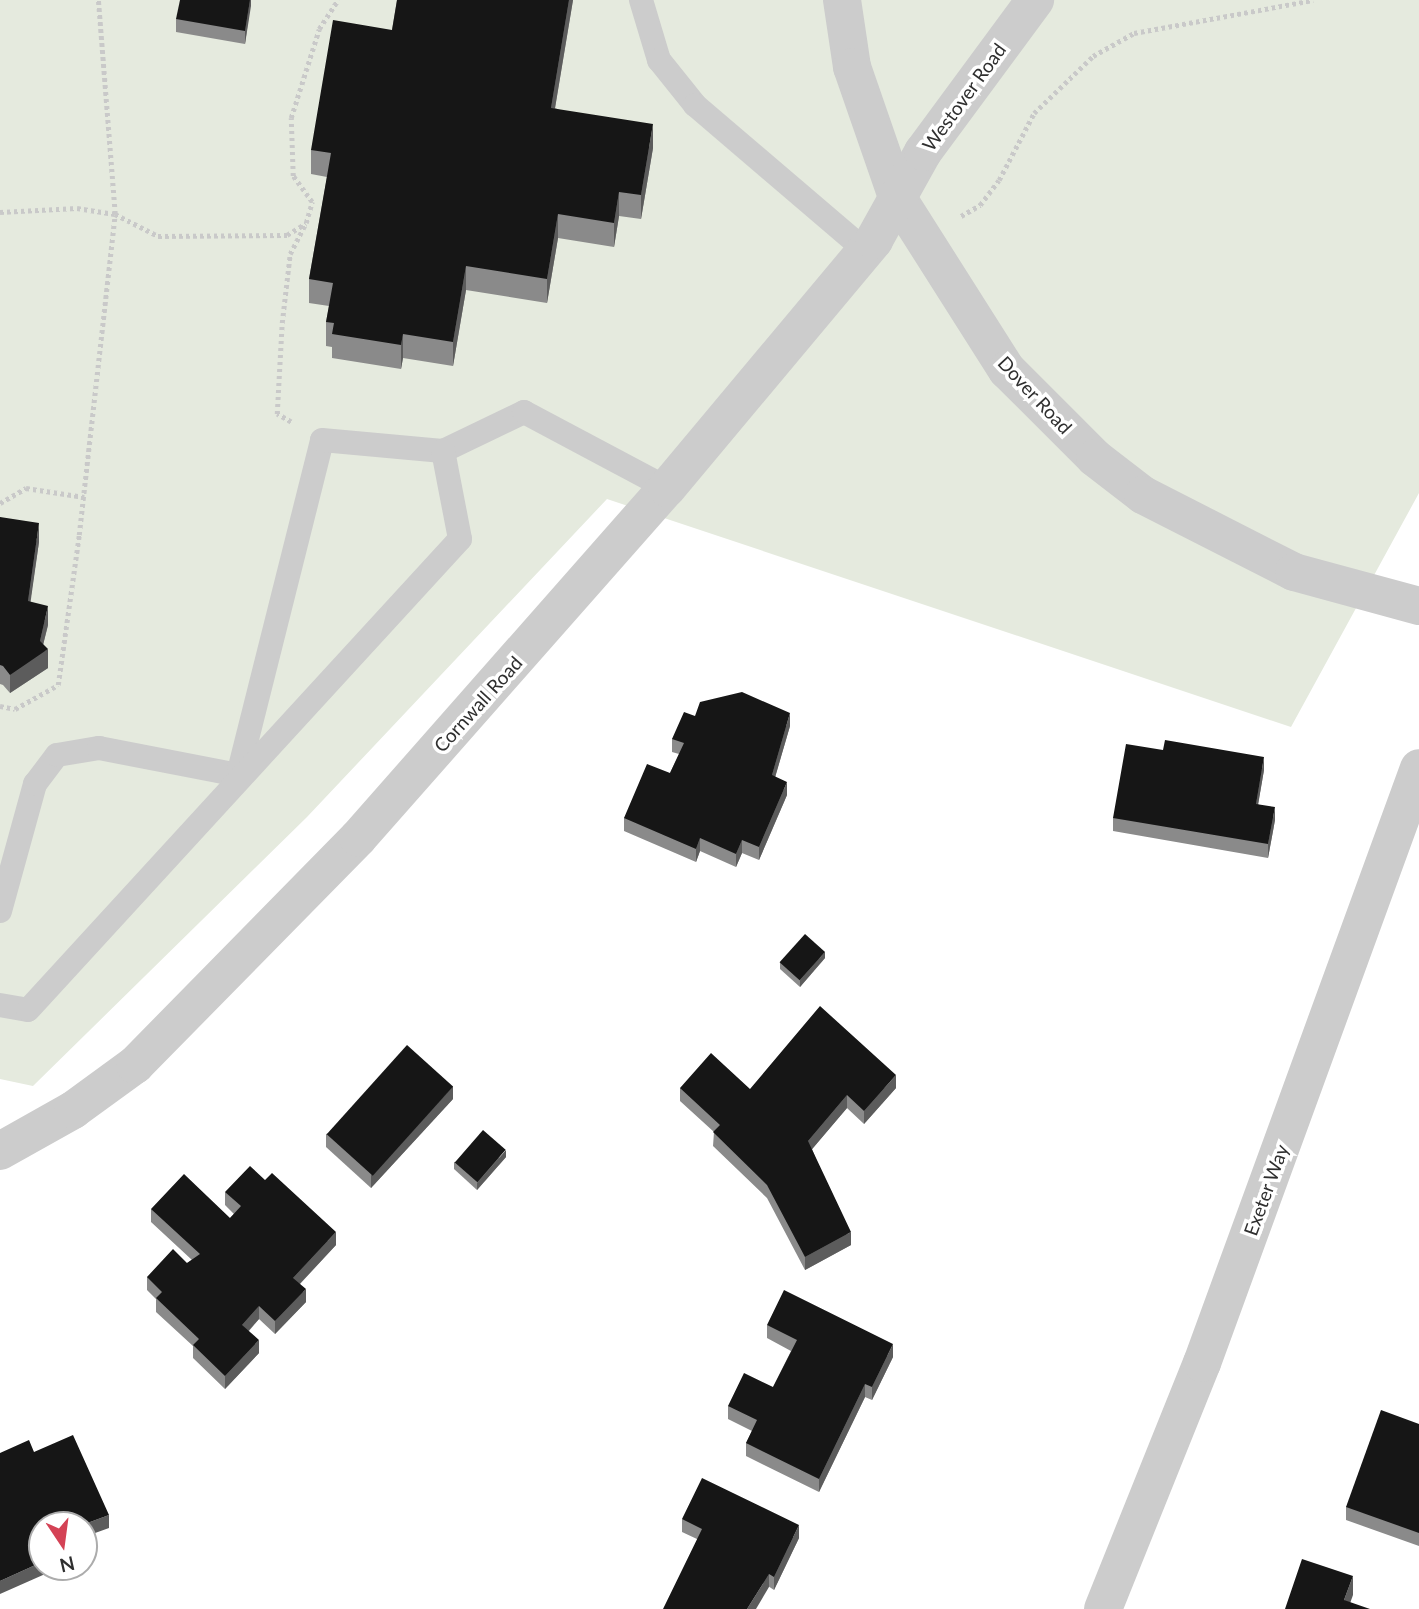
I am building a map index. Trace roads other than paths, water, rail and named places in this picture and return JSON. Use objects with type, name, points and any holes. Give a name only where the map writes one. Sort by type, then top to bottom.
[{"type":"street","name":"Dover Road","points":[[842,0],[852,67],[897,197],[1007,370],[1095,458],[1143,495],[1294,572],[1419,606]]},
{"type":"street","name":"Westover Road","points":[[897,197],[1035,0]]},
{"type":"street","name":"Cornwall Road","points":[[0,1151],[74,1110],[183,1019],[358,838],[667,488],[865,250],[897,197]]},
{"type":"street","name":"Exeter Way","points":[[1103,1609],[1202,1363],[1419,768]]},
{"type":"lane","points":[[641,0],[659,60],[695,106],[865,250]]},
{"type":"lane","points":[[238,775],[322,440],[443,451],[524,412],[667,488]]},
{"type":"lane","points":[[0,1004],[27,1010],[238,775],[460,539],[443,451]]},
{"type":"lane","points":[[0,911],[35,783],[57,755],[99,748],[238,775]]}]
